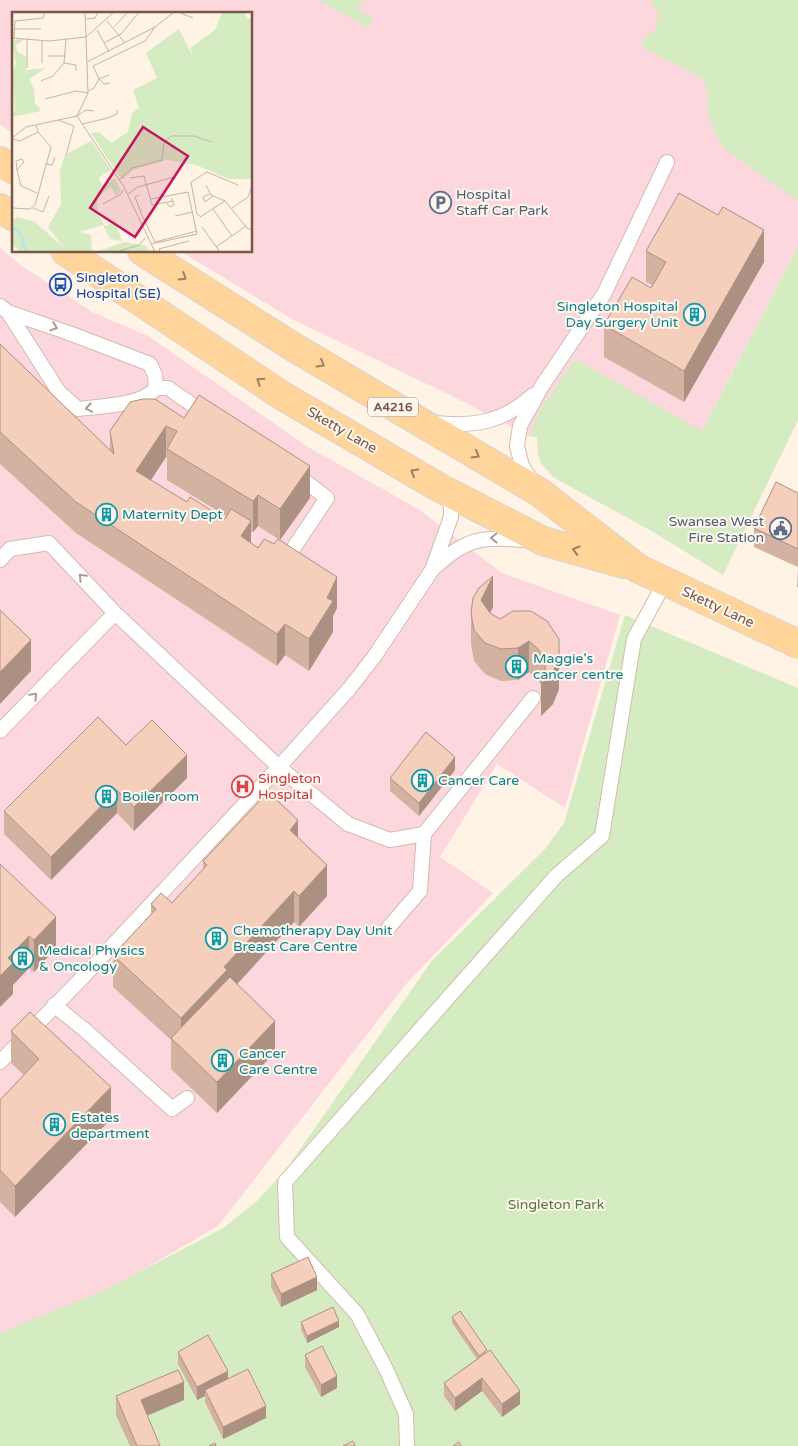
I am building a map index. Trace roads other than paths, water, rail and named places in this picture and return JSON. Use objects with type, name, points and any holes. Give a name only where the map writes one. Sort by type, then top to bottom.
[{"type":"main road","points":[[0,161],[12,169]]},
{"type":"main road","points":[[0,208],[12,216]]},
{"type":"main road","name":"Sketty Lane","points":[[66,252],[281,395],[440,488],[543,541],[640,569]]},
{"type":"main road","name":"Sketty Lane","points":[[144,252],[294,348],[539,492],[640,569],[798,644]]},
{"type":"lane","points":[[539,492],[522,466],[517,446],[520,426],[542,386],[604,294],[667,162]]},
{"type":"lane","points":[[4,309],[150,364],[155,375],[156,388],[151,394],[137,400],[78,409],[59,392],[4,309]]},
{"type":"lane","points":[[418,422],[454,425],[478,423],[499,418],[520,408],[542,386]]},
{"type":"lane","points":[[156,388],[168,388],[216,420]]},
{"type":"lane","points":[[285,561],[327,498],[289,469]]},
{"type":"lane","points":[[432,570],[451,517],[451,506],[440,488]]},
{"type":"lane","points":[[0,1062],[83,977],[349,689],[374,657],[432,570],[450,552],[482,539],[543,541]]},
{"type":"lane","points":[[0,560],[10,549],[49,543],[115,613],[279,767],[348,824],[390,840],[424,834]]},
{"type":"lane","points":[[408,1446],[406,1414],[386,1369],[357,1314],[287,1236],[285,1182],[556,876],[602,836],[634,639],[665,582]]},
{"type":"lane","points":[[0,731],[115,613]]},
{"type":"lane","points":[[389,927],[420,891],[424,834],[533,698]]},
{"type":"lane","points":[[54,1006],[86,1031],[172,1109],[188,1098]]},
{"type":"place","name":"Hospital Staff Car Park","points":[[440,202]]},
{"type":"place","name":"Singleton Hospital (SE)","points":[[60,285]]},
{"type":"place","name":"Singleton Hospital Day Surgery Unit","points":[[694,314]]},
{"type":"place","name":"Maternity Dept","points":[[106,514]]},
{"type":"place","name":"Swansea West Fire Station","points":[[780,529]]},
{"type":"place","name":"Maggie's cancer centre","points":[[517,666]]},
{"type":"place","name":"Cancer Care","points":[[422,780]]},
{"type":"place","name":"Singleton Hospital","points":[[242,786]]},
{"type":"place","name":"Boiler room","points":[[106,796]]},
{"type":"place","name":"Chemotherapy Day Unit Breast Care Centre","points":[[217,938]]},
{"type":"place","name":"Medical Physics & Oncology","points":[[23,958]]},
{"type":"place","name":"Cancer Care Centre","points":[[223,1061]]},
{"type":"place","name":"Estates department","points":[[55,1125]]},
{"type":"park label","name":"Singleton Park","points":[[556,1204]]}]
